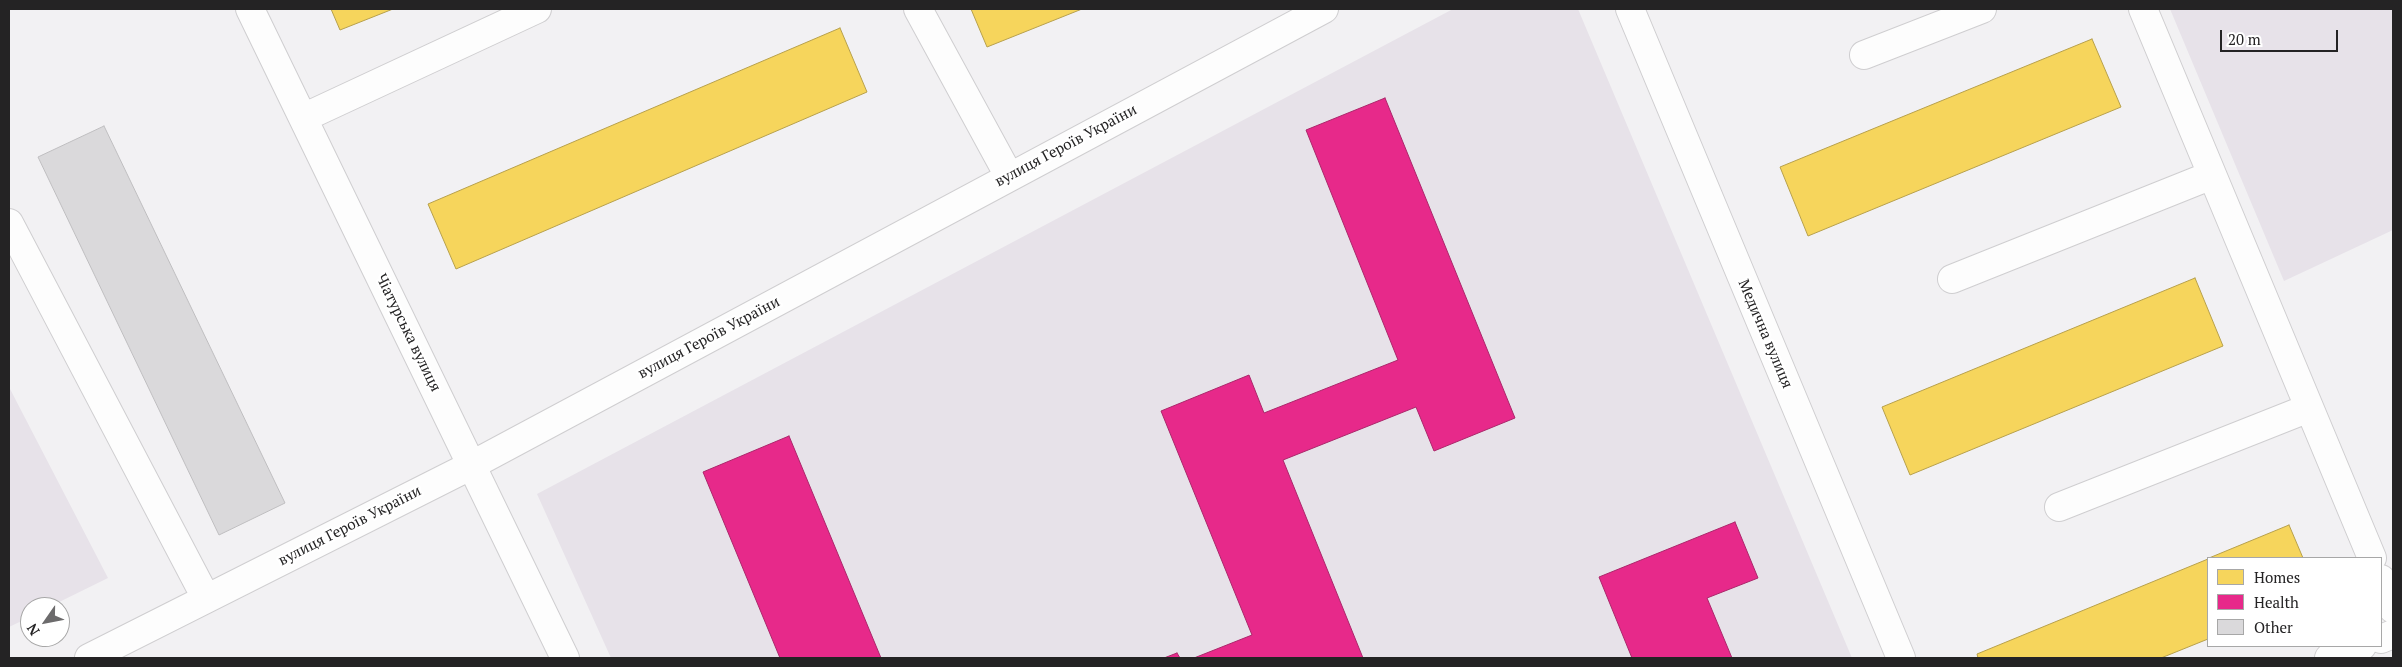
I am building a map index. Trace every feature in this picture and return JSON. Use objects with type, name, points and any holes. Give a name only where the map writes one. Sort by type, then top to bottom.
[{"type":"street","name":"Чіатурська вулиця","points":[[250,9],[565,658]]},
{"type":"street","points":[[303,118],[537,9]]},
{"type":"street","points":[[918,9],[1009,176]]},
{"type":"street","name":"вулиця Героїв України","points":[[89,658],[472,465],[1324,9]]},
{"type":"street","name":"Медична вулиця","points":[[1630,9],[1901,658]]},
{"type":"street","points":[[1864,55],[1982,9]]},
{"type":"street","points":[[2143,9],[2372,557]]},
{"type":"street","points":[[1952,279],[2212,175]]},
{"type":"street","points":[[9,224],[206,598]]},
{"type":"street","points":[[2059,507],[2309,408]]},
{"type":"street","points":[[2382,582],[2393,609]]},
{"type":"street","points":[[2329,658],[2359,647]]},
{"type":"shaded area","points":[[1453,9],[1578,9],[1852,658],[611,658],[537,494]]},
{"type":"shaded area","points":[[2170,9],[2393,9],[2393,230],[2284,281]]},
{"type":"shaded area","points":[[9,387],[108,578],[69,597],[20,597],[20,622],[9,627]]},
{"type":"building: Homes","points":[[331,9],[393,9],[340,30]]},
{"type":"building: Homes","points":[[971,9],[1082,9],[987,47]]},
{"type":"building: Homes","points":[[840,28],[867,92],[456,269],[428,204]]},
{"type":"building: Homes","points":[[2092,39],[2121,107],[1808,236],[1780,167]]},
{"type":"building: Homes","points":[[2195,278],[2223,346],[1910,475],[1882,407]]},
{"type":"building: Homes","points":[[2289,525],[2303,557],[2211,557]]},
{"type":"building: Homes","points":[[2207,559],[2207,639],[2161,658],[1978,658],[1977,654]]},
{"type":"building: Health","points":[[1385,98],[1515,418],[1434,451],[1416,407],[1283,460],[1363,658],[1194,658],[1252,635],[1161,411],[1249,375],[1264,413],[1398,360],[1306,130]]},
{"type":"building: Health","points":[[789,436],[881,658],[780,658],[703,472]]},
{"type":"building: Health","points":[[1735,522],[1758,578],[1707,598],[1732,658],[1632,658],[1599,577]]},
{"type":"building: Health","points":[[1177,653],[1180,658],[1164,658]]},
{"type":"building: Other","points":[[104,126],[285,503],[219,535],[38,157]]}]
